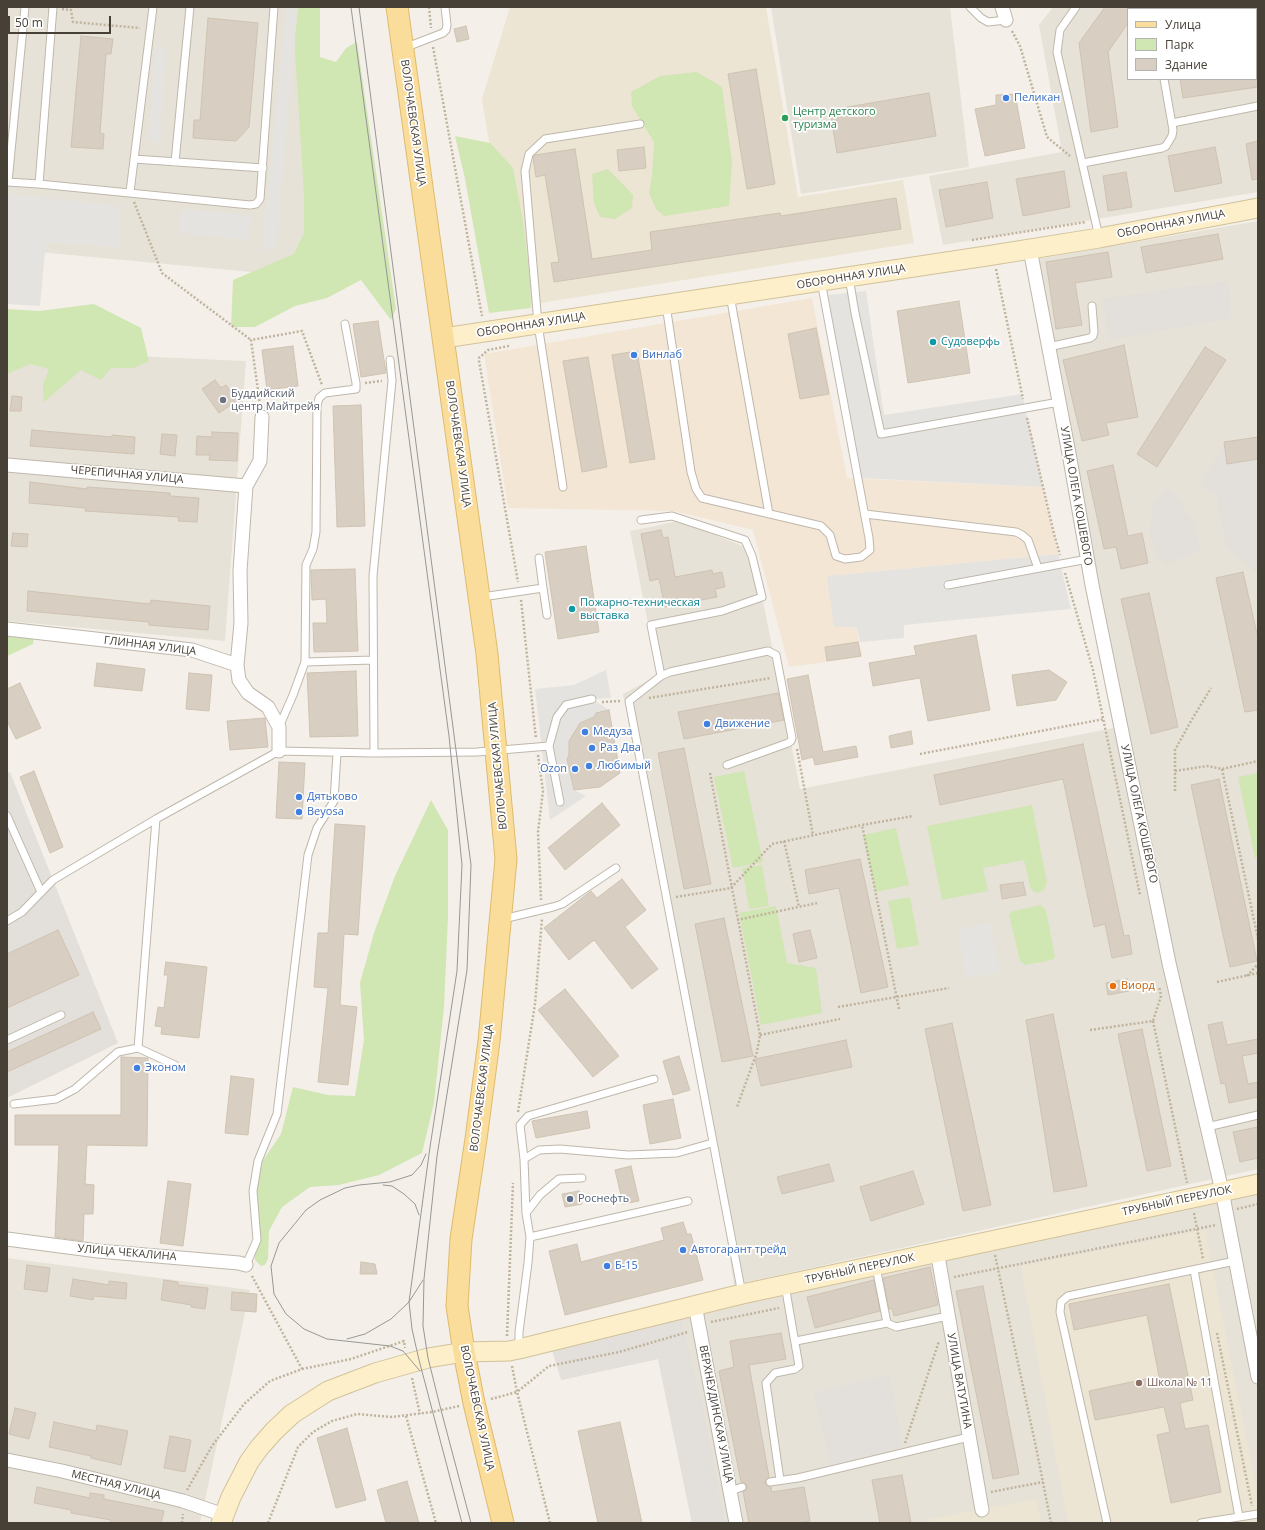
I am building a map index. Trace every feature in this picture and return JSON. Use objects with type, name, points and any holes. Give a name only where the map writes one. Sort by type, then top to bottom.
[{"type":"main road","name":"ВОЛОЧАЕВСКАЯ УЛИЦА","points":[[397,7],[487,654],[506,859],[489,1041],[461,1239],[457,1306],[474,1403],[503,1523]]},
{"type":"street","points":[[1002,7],[1006,20]]},
{"type":"street","name":"ОБОРОННАЯ УЛИЦА","points":[[444,338],[993,255],[1099,238],[1258,208]]},
{"type":"street","name":"УЛИЦА ОЛЕГА КОШЕВОГО","points":[[1030,249],[1092,586],[1169,962],[1222,1191],[1258,1377]]},
{"type":"street","points":[[262,417],[260,461],[246,486],[240,571],[241,623],[237,666],[239,680],[248,693],[268,707],[279,727],[279,751]]},
{"type":"street","name":"ЧЕРЕПИЧНАЯ УЛИЦА","points":[[7,465],[246,486]]},
{"type":"street","name":"ГЛИННАЯ УЛИЦА","points":[[7,629],[192,650],[237,666]]},
{"type":"street","name":"ТРУБНЫЙ ПЕРЕУЛОК","points":[[223,1519],[239,1480],[258,1448],[274,1431],[292,1414],[328,1391],[375,1373],[428,1358],[464,1352],[514,1350],[742,1294],[1258,1184]]},
{"type":"street","name":"УЛИЦА ЧЕКАЛИНА","points":[[7,1239],[98,1251],[239,1263],[246,1265]]},
{"type":"street","name":"УЛИЦА ВАТУТИНА","points":[[937,1252],[940,1262],[941,1279],[982,1510]]},
{"type":"street","name":"ВЕРХНЕУДИНСКАЯ УЛИЦА","points":[[695,1305],[736,1489],[736,1523]]},
{"type":"street","name":"МЕСТНАЯ УЛИЦА","points":[[7,1460],[62,1471],[184,1501],[223,1519]]},
{"type":"lane","points":[[25,7],[7,182],[130,192],[250,205],[256,204],[260,199],[274,7]]},
{"type":"lane","points":[[130,192],[153,7]]},
{"type":"lane","points":[[175,162],[190,7]]},
{"type":"lane","points":[[402,49],[443,33],[446,30],[447,25],[445,7]]},
{"type":"lane","points":[[970,7],[981,18],[988,22],[1006,20]]},
{"type":"lane","points":[[1076,7],[1060,30],[1057,52],[1099,238]]},
{"type":"lane","points":[[38,184],[53,8]]},
{"type":"lane","points":[[1083,163],[1162,148],[1168,143],[1174,130],[1164,80]]},
{"type":"lane","points":[[1172,123],[1258,106]]},
{"type":"lane","points":[[563,487],[538,324],[525,171],[530,154],[545,139],[640,124]]},
{"type":"lane","points":[[134,159],[263,168]]},
{"type":"lane","points":[[849,277],[855,314],[881,434],[1059,402]]},
{"type":"lane","points":[[666,305],[691,472],[696,489],[702,498],[821,526],[830,536],[836,556],[845,559],[862,557],[870,550],[869,538],[821,281]]},
{"type":"lane","points":[[730,295],[769,514]]},
{"type":"lane","points":[[1048,347],[1090,338],[1093,336],[1092,306]]},
{"type":"lane","points":[[279,727],[293,694],[304,662],[306,565],[316,532],[317,406],[319,398],[325,393],[356,389],[345,324]]},
{"type":"lane","points":[[374,753],[372,576],[392,381],[390,360]]},
{"type":"lane","points":[[865,514],[1016,532],[1028,540],[1038,568]]},
{"type":"lane","points":[[641,520],[672,516],[745,540],[752,556],[762,598],[722,611],[651,625],[661,676]]},
{"type":"lane","points":[[539,558],[547,615]]},
{"type":"lane","points":[[948,585],[1088,559]]},
{"type":"lane","points":[[479,598],[544,588]]},
{"type":"lane","points":[[727,765],[788,743],[792,738],[776,655],[768,651],[670,672],[661,676],[629,700],[712,1143],[742,1294]]},
{"type":"lane","points":[[304,662],[373,660]]},
{"type":"lane","points":[[560,802],[549,746],[557,718],[566,705],[592,699]]},
{"type":"lane","points":[[7,921],[22,912],[53,880],[156,819],[279,751],[337,753],[496,752],[549,746]]},
{"type":"lane","points":[[246,1265],[257,1240],[254,1191],[258,1161],[276,1114],[308,855],[317,828],[334,802],[337,753]]},
{"type":"lane","points":[[7,816],[41,892]]},
{"type":"lane","points":[[138,1048],[156,819]]},
{"type":"lane","points":[[501,920],[562,904],[616,868]]},
{"type":"lane","points":[[7,1040],[61,1015]]},
{"type":"lane","points":[[14,1104],[56,1099],[75,1089],[118,1052],[138,1048],[175,1065]]},
{"type":"lane","points":[[514,1350],[519,1332],[530,1237],[526,1213],[524,1159],[520,1125],[528,1116],[654,1079]]},
{"type":"lane","points":[[1207,1127],[1258,1115]]},
{"type":"lane","points":[[524,1159],[539,1150],[560,1149],[628,1155],[677,1153],[712,1143]]},
{"type":"lane","points":[[526,1213],[540,1195],[559,1179],[582,1178]]},
{"type":"lane","points":[[530,1237],[688,1201]]},
{"type":"lane","points":[[1107,1523],[1060,1312],[1061,1302],[1068,1296],[1235,1261]]},
{"type":"lane","points":[[875,1266],[887,1323]]},
{"type":"lane","points":[[1194,1270],[1239,1517]]},
{"type":"lane","points":[[780,1480],[766,1384],[775,1374],[795,1369],[799,1366],[796,1341],[785,1285]]},
{"type":"lane","points":[[796,1341],[887,1323],[896,1327],[948,1316]]},
{"type":"lane","points":[[770,1482],[798,1478],[969,1437]]},
{"type":"lane","points":[[1201,1523],[1256,1515]]},
{"type":"path","points":[[429,7],[431,38],[483,319]]},
{"type":"path","points":[[53,8],[71,10],[72,22],[141,28],[150,32]]},
{"type":"path","points":[[1006,20],[1020,46],[1047,137],[1068,154],[1083,163]]},
{"type":"path","points":[[130,192],[162,273],[251,340],[262,417]]},
{"type":"path","points":[[993,255],[1025,408],[1054,534],[1093,670],[1142,902]]},
{"type":"path","points":[[251,340],[302,331],[325,393]]},
{"type":"path","points":[[356,383],[392,381]]},
{"type":"path","points":[[660,697],[770,678],[776,679]]},
{"type":"path","points":[[1175,791],[1175,750],[1212,688]]},
{"type":"path","points":[[920,754],[1104,719]]},
{"type":"path","points":[[797,745],[813,835]]},
{"type":"path","points":[[517,1118],[535,1004],[542,921],[538,832],[543,791],[537,747]]},
{"type":"path","points":[[1175,771],[1207,766],[1222,770],[1258,761]]},
{"type":"path","points":[[1222,770],[1258,939]]},
{"type":"path","points":[[710,773],[760,1035],[757,1052],[737,1106]]},
{"type":"path","points":[[666,898],[731,888],[772,844],[913,816]]},
{"type":"path","points":[[862,825],[899,1009]]},
{"type":"path","points":[[784,841],[799,907]]},
{"type":"path","points":[[737,920],[817,903]]},
{"type":"path","points":[[1247,976],[1258,964]]},
{"type":"path","points":[[1217,982],[1258,973]]},
{"type":"path","points":[[1158,983],[1161,996],[1153,1021],[1191,1198],[1204,1268]]},
{"type":"path","points":[[838,1007],[949,988]]},
{"type":"path","points":[[760,1035],[840,1019]]},
{"type":"path","points":[[1090,1030],[1153,1021]]},
{"type":"path","points":[[514,1179],[507,1334],[514,1350],[517,1392],[550,1523]]},
{"type":"path","points":[[1241,1208],[1258,1204]]},
{"type":"path","points":[[941,1279],[1197,1229]]},
{"type":"path","points":[[992,1240],[1051,1523]]},
{"type":"path","points":[[182,1523],[185,1492],[212,1446],[244,1404],[270,1381],[302,1369],[246,1265]]},
{"type":"path","points":[[268,1523],[298,1447],[313,1432],[332,1421],[357,1414],[392,1417],[406,1416],[474,1403],[517,1392],[549,1366],[619,1352],[699,1327],[789,1306]]},
{"type":"path","points":[[901,1454],[948,1316]]},
{"type":"path","points":[[1217,1330],[1256,1515]]},
{"type":"path","points":[[406,1416],[436,1523]]},
{"type":"path","points":[[980,1494],[1043,1482]]},
{"type":"shaded area","points":[[7,7],[310,7],[304,277],[7,249]]},
{"type":"shaded area","points":[[286,7],[298,7],[276,249],[262,250]]},
{"type":"shaded area","points":[[510,7],[766,7],[798,197],[903,180],[914,243],[516,307],[482,99]]},
{"type":"shaded area","points":[[771,7],[950,7],[969,167],[801,194]]},
{"type":"shaded area","points":[[1053,7],[1258,7],[1258,192],[943,245],[929,176],[1062,152],[1039,25]]},
{"type":"shaded area","points":[[155,46],[166,47],[160,142],[148,141]]},
{"type":"shaded area","points":[[7,193],[122,207],[119,247],[46,242],[40,306],[7,304]]},
{"type":"shaded area","points":[[181,209],[251,215],[249,240],[179,233]]},
{"type":"shaded area","points":[[1258,221],[1258,1169],[734,1285],[712,1143],[623,694],[658,675],[630,531],[679,521],[753,550],[800,789],[1124,726],[1025,261]]},
{"type":"shaded area","points":[[1228,281],[1231,318],[1110,340],[1102,299]]},
{"type":"shaded area","points":[[866,291],[884,415],[1022,394],[1043,487],[858,478],[828,295]]},
{"type":"shaded area","points":[[812,298],[847,478],[1043,487],[1058,554],[828,576],[856,627],[862,657],[789,667],[753,530],[674,511],[508,508],[484,354]]},
{"type":"shaded area","points":[[7,347],[154,357],[246,361],[225,641],[7,621]]},
{"type":"shaded area","points":[[1227,440],[1238,447],[1258,443],[1258,572],[1255,572],[1226,547],[1216,493],[1200,486]]},
{"type":"shaded area","points":[[1165,489],[1175,495],[1195,525],[1200,551],[1166,564],[1158,556],[1150,535],[1152,508]]},
{"type":"shaded area","points":[[1058,554],[1071,609],[904,625],[904,638],[860,642],[856,627],[834,627],[827,576]]},
{"type":"shaded area","points":[[606,670],[611,698],[592,699],[609,710],[596,713],[594,717],[580,723],[569,741],[569,755],[567,759],[574,790],[586,796],[550,820],[535,689],[574,685]]},
{"type":"shaded area","points":[[10,772],[118,1043],[7,1098],[7,773]]},
{"type":"shaded area","points":[[991,923],[999,972],[966,978],[958,929]]},
{"type":"shaded area","points":[[1258,1194],[1258,1523],[692,1523],[658,1359],[561,1380],[681,1318],[809,1287]]},
{"type":"shaded area","name":"Школа № 11","points":[[1205,1230],[1258,1499],[1258,1523],[1068,1523],[1021,1266]]},
{"type":"shaded area","points":[[7,1258],[250,1290],[200,1523],[7,1523]]},
{"type":"shaded area","points":[[681,1318],[702,1404],[725,1523],[692,1523],[658,1359],[561,1380],[551,1347]]},
{"type":"shaded area","points":[[889,1374],[903,1447],[830,1465],[814,1393]]},
{"type":"shaded area","points":[[1036,1499],[1041,1523],[931,1523],[930,1519]]},
{"type":"green space","points":[[298,7],[320,7],[320,57],[336,62],[346,48],[357,42],[396,309],[391,320],[361,280],[327,298],[295,306],[255,327],[231,327],[233,280],[294,254],[304,233],[304,195],[294,35]]},
{"type":"green space","points":[[697,72],[722,87],[732,162],[729,206],[664,216],[656,209],[649,193],[652,176],[654,142],[632,106],[631,92],[660,76]]},
{"type":"green space","points":[[455,136],[490,143],[513,168],[523,220],[530,280],[531,308],[489,313],[465,179]]},
{"type":"green space","points":[[608,169],[633,195],[632,208],[615,219],[600,217],[594,203],[592,174]]},
{"type":"green space","points":[[94,304],[141,328],[149,361],[134,368],[111,368],[101,380],[81,370],[44,402],[43,385],[49,369],[30,364],[7,374],[7,309],[39,311]]},
{"type":"green space","points":[[7,633],[34,635],[33,644],[7,656]]},
{"type":"green space","points":[[744,771],[763,862],[733,868],[714,777]]},
{"type":"green space","points":[[1258,773],[1258,857],[1255,858],[1238,777]]},
{"type":"green space","points":[[431,800],[448,830],[448,918],[444,1007],[434,1103],[422,1153],[379,1175],[339,1185],[310,1187],[282,1207],[269,1231],[268,1259],[265,1265],[261,1266],[255,1260],[253,1212],[262,1162],[281,1134],[293,1087],[328,1095],[355,1096],[364,1040],[360,983],[374,933],[395,876]]},
{"type":"green space","points":[[1032,805],[1047,883],[1044,890],[1038,893],[1031,889],[1024,860],[983,868],[988,891],[942,900],[927,826]]},
{"type":"green space","points":[[896,828],[909,885],[876,892],[863,835]]},
{"type":"green space","points":[[762,865],[769,906],[750,909],[742,868]]},
{"type":"green space","points":[[910,897],[919,945],[897,949],[888,901]]},
{"type":"green space","points":[[1041,905],[1046,910],[1055,957],[1052,960],[1025,965],[1020,961],[1009,915],[1013,911]]},
{"type":"green space","points":[[776,906],[787,963],[816,968],[822,1013],[761,1025],[739,913]]},
{"type":"building","points":[[1105,7],[1128,7],[1127,24],[1108,52],[1118,127],[1091,132],[1079,43]]},
{"type":"building","points":[[208,18],[258,23],[249,127],[236,141],[193,138],[194,120],[200,120]]},
{"type":"building","points":[[466,26],[469,39],[457,42],[454,29]]},
{"type":"building","points":[[81,36],[113,39],[111,54],[106,54],[100,133],[104,134],[103,149],[71,147]]},
{"type":"building","points":[[756,69],[775,184],[747,189],[728,74]]},
{"type":"building","points":[[1258,79],[1258,87],[1183,98],[1180,80]]},
{"type":"building","points":[[929,93],[936,136],[837,153],[830,110]]},
{"type":"building","points":[[1015,94],[1025,148],[985,156],[975,109],[996,105],[996,95]]},
{"type":"building","points":[[1258,141],[1258,179],[1252,180],[1246,144]]},
{"type":"building","points":[[644,147],[646,168],[619,171],[617,150]]},
{"type":"building","points":[[1215,147],[1222,183],[1175,192],[1168,156]]},
{"type":"building","points":[[575,149],[592,259],[652,250],[650,232],[780,213],[781,216],[896,198],[901,229],[554,282],[551,263],[559,262],[545,175],[536,177],[533,158],[535,155]]},
{"type":"building","points":[[1064,171],[1070,207],[1023,216],[1016,179]]},
{"type":"building","points":[[1126,172],[1132,207],[1108,211],[1103,176]]},
{"type":"building","points":[[987,182],[993,218],[946,227],[939,190]]},
{"type":"building","points":[[1218,234],[1223,259],[1146,273],[1141,247]]},
{"type":"building","points":[[1108,252],[1112,277],[1075,283],[1082,325],[1056,329],[1046,262]]},
{"type":"building","name":"Судоверфь","points":[[959,301],[970,373],[908,383],[897,311]]},
{"type":"building","points":[[378,321],[386,373],[361,377],[353,324]]},
{"type":"building","points":[[816,328],[829,394],[800,399],[788,334]]},
{"type":"building","points":[[1124,345],[1138,417],[1106,423],[1109,435],[1082,441],[1063,360]]},
{"type":"building","points":[[293,346],[298,386],[267,390],[262,350]]},
{"type":"building","points":[[1205,347],[1226,360],[1157,467],[1137,454]]},
{"type":"building","points":[[637,351],[655,459],[630,463],[612,355]]},
{"type":"building","points":[[588,357],[607,467],[582,472],[563,361]]},
{"type":"building","points":[[215,380],[221,388],[226,385],[237,401],[219,413],[202,389]]},
{"type":"building","points":[[12,396],[22,397],[21,411],[10,411]]},
{"type":"building","points":[[361,405],[365,526],[337,527],[333,406]]},
{"type":"building","points":[[32,430],[112,437],[112,435],[135,437],[134,454],[30,446]]},
{"type":"building","points":[[212,432],[238,433],[237,461],[209,460],[210,455],[196,455],[197,436],[212,437]]},
{"type":"building","points":[[162,434],[177,435],[175,456],[160,454]]},
{"type":"building","points":[[1258,437],[1258,459],[1227,464],[1224,442]]},
{"type":"building","points":[[1113,465],[1128,536],[1142,533],[1148,563],[1121,569],[1116,547],[1104,549],[1087,471]]},
{"type":"building","points":[[30,482],[87,489],[87,487],[170,493],[170,496],[199,498],[197,522],[178,521],[179,517],[85,511],[86,508],[29,503]]},
{"type":"building","points":[[661,530],[663,538],[668,537],[675,577],[712,570],[713,574],[722,572],[725,587],[715,589],[717,597],[665,607],[659,579],[650,581],[641,534]]},
{"type":"building","points":[[13,533],[28,534],[27,547],[11,546]]},
{"type":"building","points":[[586,546],[599,632],[558,639],[545,552]]},
{"type":"building","points":[[355,569],[358,651],[314,652],[313,623],[327,623],[326,599],[312,600],[311,570]]},
{"type":"building","points":[[1243,572],[1258,638],[1258,710],[1245,712],[1216,578]]},
{"type":"building","points":[[28,591],[150,604],[151,600],[210,606],[208,630],[149,625],[149,622],[27,611]]},
{"type":"building","points":[[1149,593],[1178,727],[1151,734],[1121,599]]},
{"type":"building","points":[[976,635],[990,710],[928,721],[920,678],[873,686],[869,663],[916,655],[914,646]]},
{"type":"building","points":[[858,642],[861,656],[827,661],[825,647]]},
{"type":"building","points":[[97,663],[145,669],[142,691],[94,686]]},
{"type":"building","points":[[1049,670],[1067,682],[1056,700],[1017,706],[1012,675]]},
{"type":"building","points":[[356,671],[358,736],[310,737],[307,673]]},
{"type":"building","points":[[189,673],[212,675],[209,711],[186,709]]},
{"type":"building","points":[[808,675],[823,752],[856,746],[858,757],[815,765],[813,757],[802,760],[787,679]]},
{"type":"building","points":[[20,683],[41,728],[16,739],[7,721],[7,689]]},
{"type":"building","points":[[778,693],[784,720],[684,739],[678,712]]},
{"type":"building","name":"Раз Два","points":[[609,710],[620,773],[600,787],[574,790],[567,759],[569,755],[569,741],[580,723],[594,717],[596,713]]},
{"type":"building","points":[[265,718],[268,747],[230,750],[227,721]]},
{"type":"building","points":[[911,731],[913,744],[891,748],[889,736]]},
{"type":"building","points":[[1083,744],[1124,936],[1129,935],[1132,954],[1112,958],[1105,924],[1094,927],[1063,779],[940,805],[934,775]]},
{"type":"building","points":[[684,748],[711,884],[684,889],[658,753]]},
{"type":"building","points":[[279,762],[305,763],[302,819],[276,818]]},
{"type":"building","points":[[34,771],[63,847],[50,853],[20,777]]},
{"type":"building","points":[[1219,779],[1257,961],[1230,967],[1191,785]]},
{"type":"building","points":[[602,803],[620,825],[565,870],[548,848]]},
{"type":"building","points":[[335,824],[365,826],[358,935],[344,934],[340,1005],[357,1007],[348,1085],[318,1082],[328,988],[314,987],[318,933],[328,933]]},
{"type":"building","points":[[860,859],[888,987],[861,993],[839,888],[809,894],[805,870]]},
{"type":"building","points":[[622,879],[646,910],[625,927],[658,969],[632,989],[594,940],[569,960],[544,928],[591,891],[597,898]]},
{"type":"building","points":[[1023,882],[1026,895],[1002,899],[1000,885]]},
{"type":"building","points":[[724,918],[753,1056],[722,1062],[695,924]]},
{"type":"building","points":[[58,930],[79,975],[7,1008],[7,954]]},
{"type":"building","points":[[810,930],[817,958],[799,962],[793,934]]},
{"type":"building","points":[[166,962],[207,967],[199,1038],[161,1034],[162,1027],[155,1026],[158,1007],[164,1008],[168,975],[164,975]]},
{"type":"building","points":[[1127,979],[1129,991],[1108,995],[1106,983]]},
{"type":"building","points":[[565,989],[619,1056],[593,1077],[538,1010]]},
{"type":"building","points":[[93,1012],[101,1029],[7,1072],[7,1052]]},
{"type":"building","points":[[1053,1014],[1087,1186],[1054,1192],[1026,1020]]},
{"type":"building","points":[[1222,1022],[1227,1045],[1258,1039],[1258,1053],[1242,1056],[1248,1084],[1258,1082],[1258,1097],[1229,1103],[1225,1083],[1221,1084],[1208,1025]]},
{"type":"building","points":[[952,1023],[991,1205],[963,1211],[925,1029]]},
{"type":"building","points":[[1142,1029],[1171,1166],[1147,1171],[1118,1034]]},
{"type":"building","points":[[846,1040],[852,1067],[761,1086],[755,1059]]},
{"type":"building","points":[[679,1056],[690,1090],[673,1095],[663,1061]]},
{"type":"building","points":[[121,1057],[148,1058],[147,1146],[87,1145],[85,1184],[94,1185],[93,1214],[84,1214],[83,1241],[55,1237],[59,1145],[15,1145],[15,1115],[121,1115]]},
{"type":"building","points":[[231,1076],[254,1079],[248,1135],[225,1133]]},
{"type":"building","points":[[673,1099],[681,1138],[650,1144],[643,1105]]},
{"type":"building","points":[[587,1111],[590,1128],[536,1138],[532,1121]]},
{"type":"building","points":[[1258,1127],[1258,1158],[1240,1162],[1233,1132]]},
{"type":"building","points":[[829,1164],[834,1181],[782,1194],[777,1177]]},
{"type":"building","points":[[631,1166],[639,1201],[623,1204],[615,1170]]},
{"type":"building","points":[[913,1171],[924,1204],[871,1221],[860,1187]]},
{"type":"building","points":[[168,1181],[191,1184],[183,1246],[160,1243]]},
{"type":"building","points":[[579,1191],[582,1204],[565,1207],[562,1194]]},
{"type":"building","points":[[683,1222],[687,1234],[691,1234],[703,1280],[565,1315],[549,1251],[577,1244],[581,1262],[664,1240],[661,1228]]},
{"type":"building","points":[[361,1262],[375,1264],[377,1274],[360,1274]]},
{"type":"building","points":[[27,1265],[50,1268],[47,1292],[24,1289]]},
{"type":"building","points":[[930,1267],[938,1305],[894,1316],[892,1308],[889,1309],[883,1278]]},
{"type":"building","points":[[73,1279],[109,1285],[109,1281],[127,1283],[126,1299],[94,1296],[93,1300],[70,1296]]},
{"type":"building","points":[[164,1280],[178,1282],[178,1285],[208,1288],[205,1309],[161,1300]]},
{"type":"building","points":[[874,1280],[880,1311],[815,1328],[807,1297]]},
{"type":"building","points":[[1169,1284],[1193,1400],[1180,1403],[1185,1429],[1208,1425],[1221,1492],[1171,1503],[1157,1435],[1170,1432],[1164,1407],[1095,1420],[1089,1391],[1159,1376],[1147,1315],[1074,1330],[1069,1304]]},
{"type":"building","points":[[983,1286],[1019,1474],[993,1479],[956,1291]]},
{"type":"building","points":[[232,1292],[257,1294],[256,1312],[231,1310]]},
{"type":"building","points":[[781,1333],[786,1359],[749,1365],[769,1477],[765,1483],[771,1487],[772,1492],[804,1487],[810,1521],[799,1523],[749,1523],[743,1492],[746,1490],[747,1486],[745,1483],[741,1482],[719,1371],[734,1367],[730,1341]]},
{"type":"building","points":[[15,1408],[36,1413],[29,1439],[9,1434]]},
{"type":"building","points":[[54,1422],[96,1431],[97,1425],[128,1431],[121,1465],[91,1458],[91,1456],[49,1447]]},
{"type":"building","points":[[620,1422],[642,1523],[598,1523],[578,1431]]},
{"type":"building","points":[[347,1428],[366,1500],[336,1508],[317,1438]]},
{"type":"building","points":[[170,1436],[191,1440],[185,1472],[164,1468]]},
{"type":"building","points":[[902,1475],[911,1523],[880,1523],[872,1480]]},
{"type":"building","points":[[407,1481],[419,1523],[386,1523],[377,1490]]},
{"type":"building","points":[[37,1487],[90,1498],[90,1493],[104,1495],[104,1499],[164,1511],[161,1523],[110,1523],[111,1520],[71,1513],[71,1510],[34,1503]]},
{"type":"tram line","points":[[351,7],[449,736],[462,865],[457,971],[430,1147],[409,1302],[412,1329],[419,1360],[462,1523]]},
{"type":"tram line","points":[[359,7],[471,865],[467,970],[437,1156],[424,1279],[423,1326],[428,1358],[471,1523]]},
{"type":"tram line","points":[[420,1371],[403,1351],[390,1346],[327,1339],[304,1329],[286,1314],[274,1294],[271,1266],[279,1243],[306,1210],[320,1200],[345,1188],[390,1182],[412,1175],[421,1165],[426,1154]]},
{"type":"tram line","points":[[383,1185],[392,1186],[404,1194],[415,1204],[419,1215]]},
{"type":"tram line","points":[[347,1339],[365,1334],[391,1319],[409,1302],[423,1280]]},
{"type":"place","name":"Пеликан","points":[[1006,98]]},
{"type":"place","name":"Центр детского туризма","points":[[785,118]]},
{"type":"place","name":"Судоверфь","points":[[933,342]]},
{"type":"place","name":"Винлаб","points":[[634,355]]},
{"type":"place","name":"Буддийский центр Майтрейя","points":[[223,400]]},
{"type":"place","name":"Пожарно-техническая выставка","points":[[572,609]]},
{"type":"place","name":"Движение","points":[[707,724]]},
{"type":"place","name":"Медуза","points":[[585,732]]},
{"type":"place","name":"Раз Два","points":[[592,748]]},
{"type":"place","name":"Любимый","points":[[589,766]]},
{"type":"place","name":"Ozon","points":[[575,769]]},
{"type":"place","name":"Дятьково","points":[[299,797]]},
{"type":"place","name":"Beyosa","points":[[299,812]]},
{"type":"place","name":"Виорд","points":[[1113,986]]},
{"type":"place","name":"Эконом","points":[[137,1068]]},
{"type":"place","name":"Роснефть","points":[[570,1199]]},
{"type":"place","name":"Автогарант трейд","points":[[683,1250]]},
{"type":"place","name":"Б-15","points":[[607,1266]]},
{"type":"place","name":"Школа № 11","points":[[1139,1383]]}]
